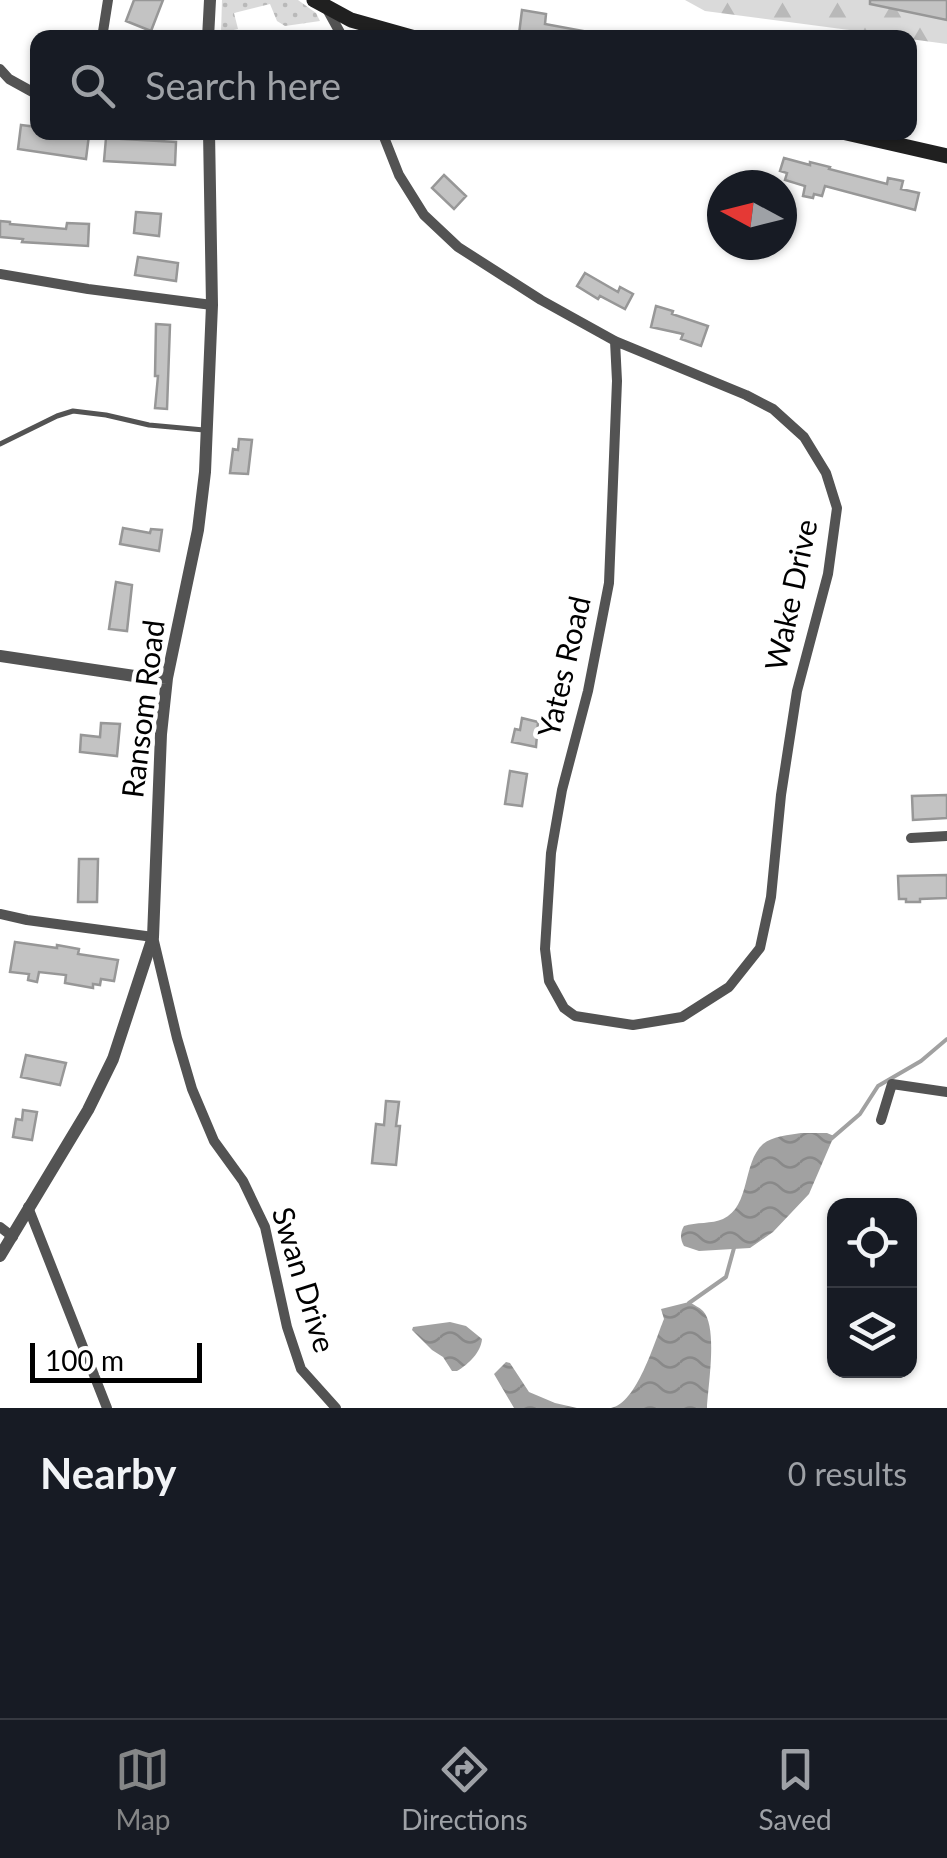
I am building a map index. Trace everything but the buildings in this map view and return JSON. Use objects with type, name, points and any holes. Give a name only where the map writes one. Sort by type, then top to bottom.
[{"type":"main road","points":[[320,4],[385,30]]},
{"type":"main road","points":[[877,140],[947,156]]},
{"type":"street","points":[[103,30],[108,0]]},
{"type":"street","points":[[208,30],[210,0]]},
{"type":"street","points":[[320,4],[338,30]]},
{"type":"street","points":[[0,69],[30,91]]},
{"type":"street","name":"Ransom Road","points":[[0,1256],[88,1110],[114,1059],[152,937],[167,678],[198,530],[207,431],[212,305],[209,140]]},
{"type":"street","name":"Wake Drive","points":[[385,140],[400,175],[424,215],[458,247],[615,342],[773,408],[804,438],[826,473],[836,508],[828,574],[797,691],[760,948],[729,987],[682,1017],[633,1025],[575,1016],[559,1000]]},
{"type":"street","points":[[0,274],[212,305]]},
{"type":"street","name":"Yates Road","points":[[559,1000],[550,982],[545,949],[551,854],[609,583],[615,342]]},
{"type":"street","points":[[0,656],[167,678]]},
{"type":"street","points":[[911,838],[947,836]]},
{"type":"street","points":[[0,914],[152,937]]},
{"type":"street","name":"Swan Drive","points":[[152,937],[192,1088],[214,1140],[243,1181],[265,1227],[287,1326],[301,1368],[336,1408]]},
{"type":"street","points":[[881,1120],[892,1084],[947,1092]]},
{"type":"street","points":[[28,1208],[107,1408]]},
{"type":"street","points":[[0,1228],[13,1237]]},
{"type":"lane","points":[[0,444],[73,411],[207,431]]},
{"type":"green space","points":[[222,0],[298,0],[316,13],[320,21],[285,26],[277,21],[270,4],[234,13],[238,29],[221,30]]},
{"type":"green space","points":[[685,0],[947,0],[947,44],[917,40],[917,30],[849,30],[705,11]]},
{"type":"water","points":[[801,1133],[834,1136],[809,1194],[773,1232],[750,1248],[699,1251],[684,1246],[684,1226],[719,1221],[732,1213],[756,1152],[763,1144]]},
{"type":"water","points":[[689,1302],[703,1311],[710,1330],[707,1408],[611,1408],[629,1395],[644,1371],[664,1319],[661,1309]]},
{"type":"water","points":[[450,1322],[466,1326],[482,1339],[474,1357],[457,1371],[452,1371],[443,1357],[412,1330]]},
{"type":"water","points":[[506,1362],[529,1392],[577,1408],[514,1408],[494,1374]]},
{"type":"waterway","points":[[831,1139],[860,1114],[878,1086],[921,1061],[947,1039]]},
{"type":"waterway","points":[[689,1303],[726,1277],[734,1248]]}]
